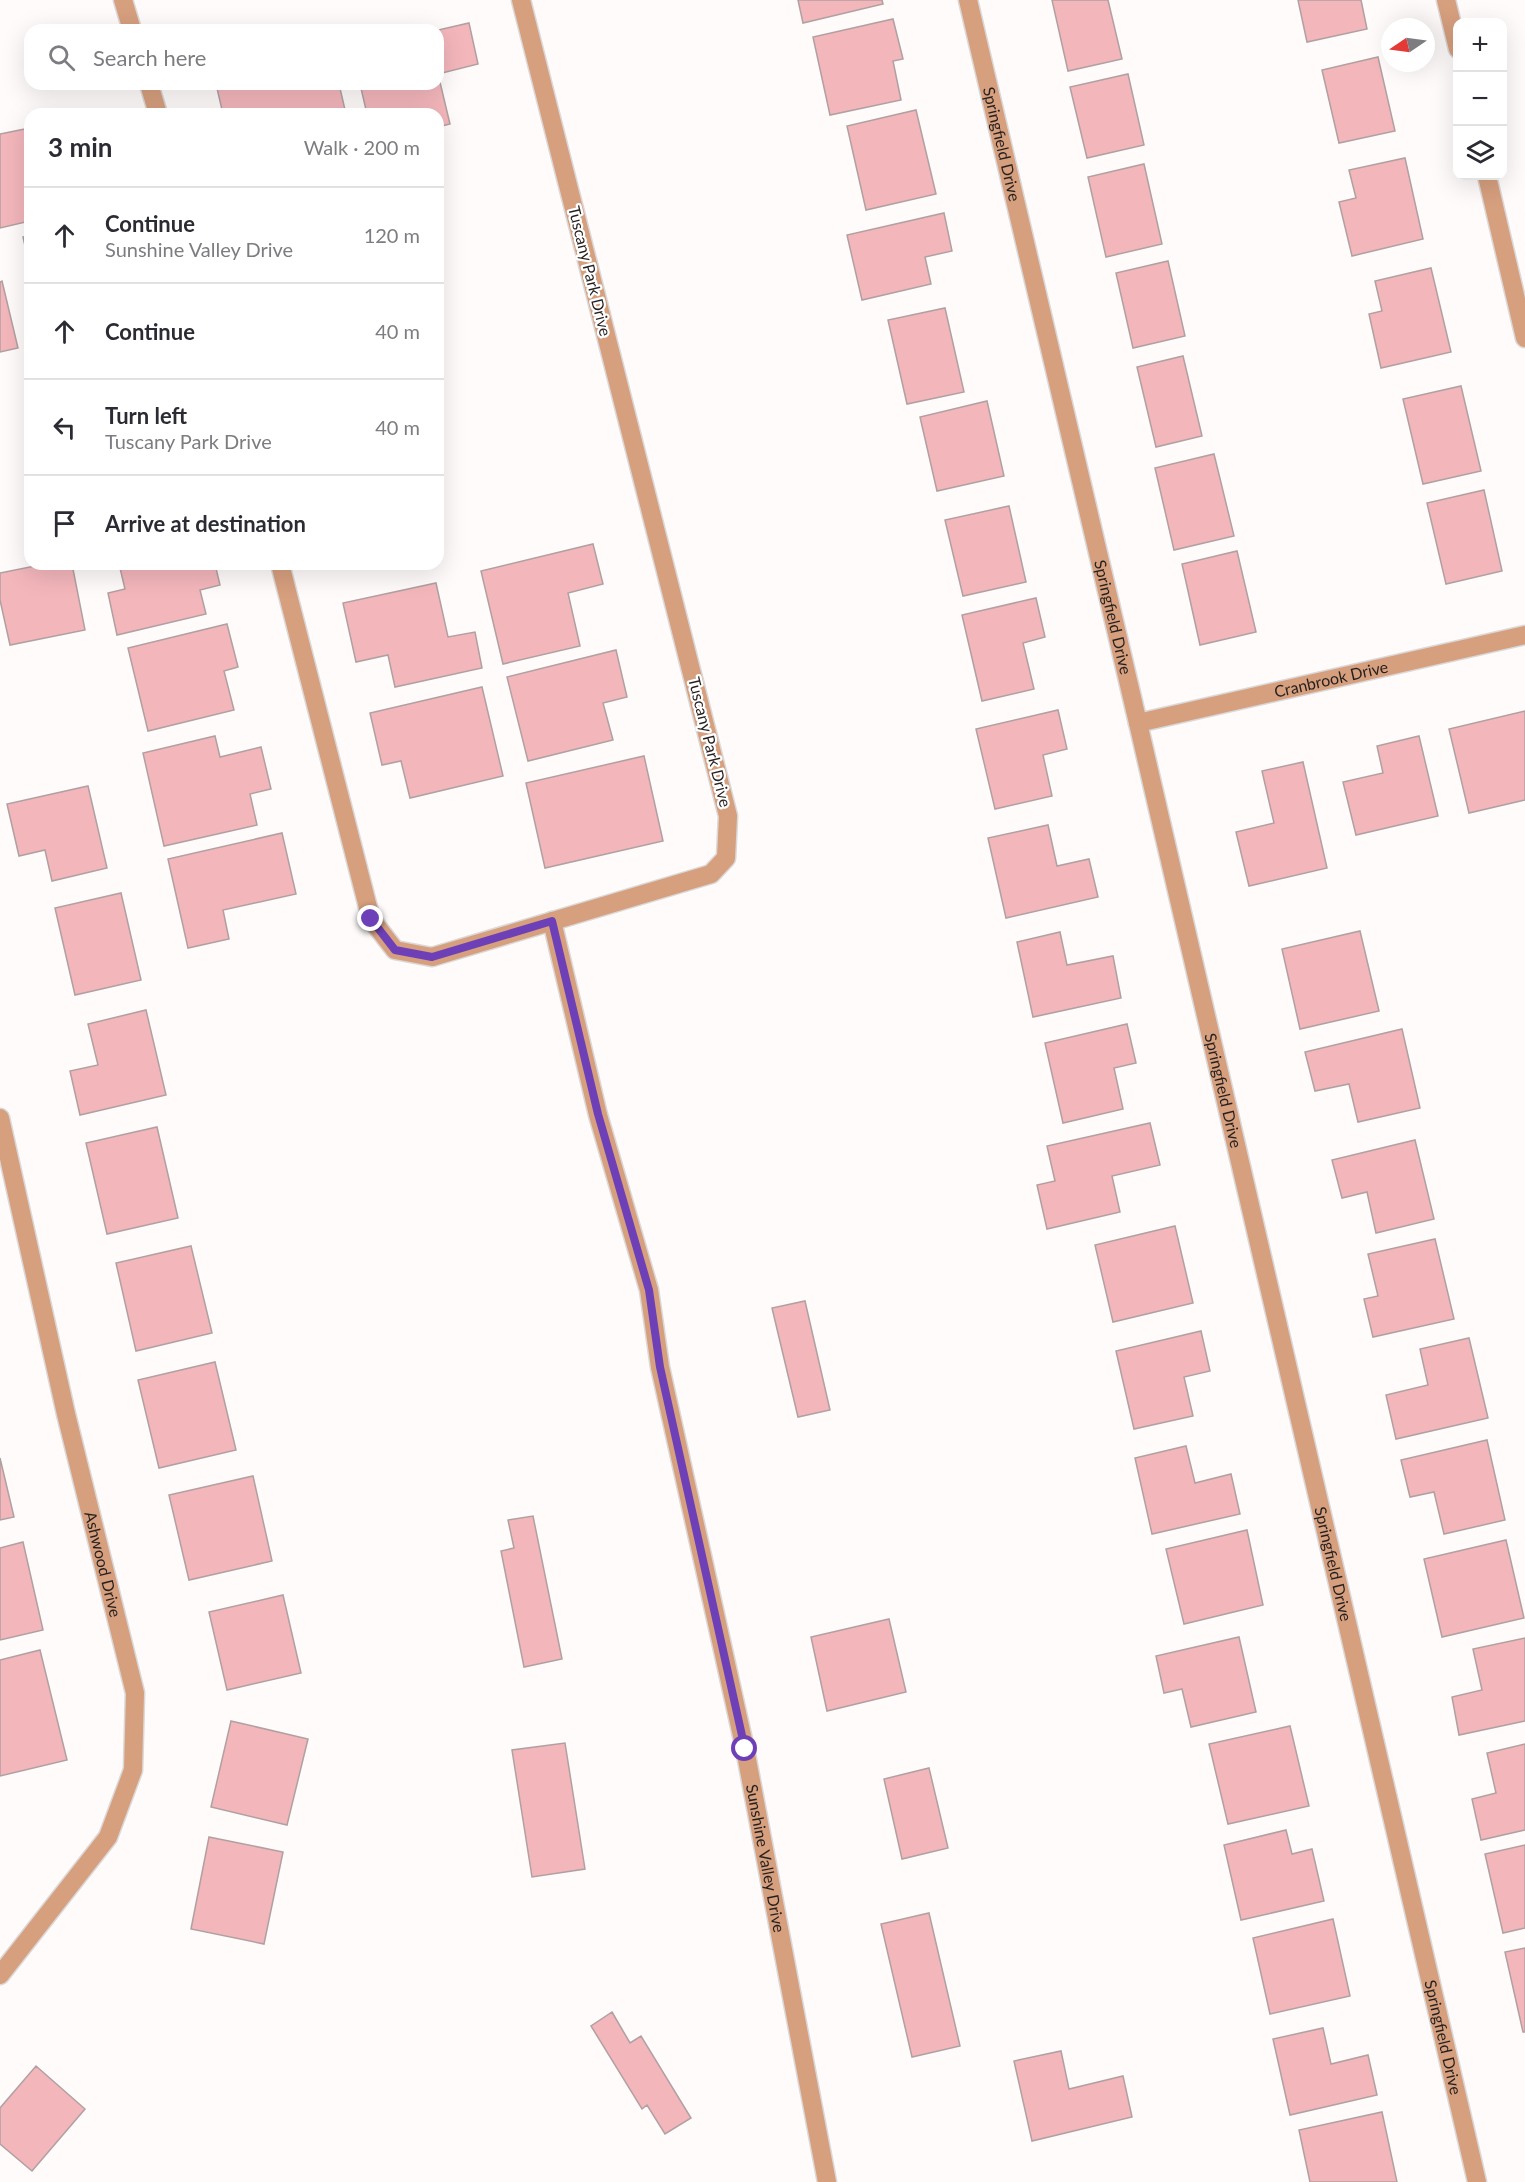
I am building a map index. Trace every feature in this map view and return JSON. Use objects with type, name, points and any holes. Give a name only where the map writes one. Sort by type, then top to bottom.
[{"type":"street","points":[[123,0],[130,24]]},
{"type":"street","name":"Tuscany Park Drive","points":[[282,570],[371,919],[395,950],[432,957],[711,874],[726,858],[729,816],[521,0]]},
{"type":"street","name":"Springfield Drive","points":[[968,0],[1477,2182]]},
{"type":"street","points":[[1446,0],[1453,29]]},
{"type":"street","points":[[151,90],[156,108]]},
{"type":"street","points":[[1488,180],[1525,338]]},
{"type":"street","name":"Cranbrook Drive","points":[[1138,723],[1525,635]]},
{"type":"street","name":"Sunshine Valley Drive","points":[[552,921],[598,1114],[649,1290],[660,1367],[745,1749],[827,2182]]},
{"type":"street","name":"Ashwood Drive","points":[[0,1118],[66,1414],[135,1693],[133,1770],[108,1837],[0,1975]]},
{"type":"building","points":[[798,0],[882,0],[883,4],[803,23]]},
{"type":"building","points":[[1052,0],[1108,0],[1122,59],[1068,71]]},
{"type":"building","points":[[1298,0],[1361,0],[1367,29],[1307,42]]},
{"type":"building","points":[[893,19],[903,59],[893,61],[901,100],[830,115],[813,37]]},
{"type":"building","points":[[469,23],[478,64],[444,72],[444,29]]},
{"type":"building","points":[[1378,57],[1395,131],[1339,143],[1322,70]]},
{"type":"building","points":[[1128,74],[1144,145],[1087,158],[1070,87]]},
{"type":"building","points":[[217,90],[340,90],[345,108],[222,108]]},
{"type":"building","points":[[361,90],[442,90],[450,124],[444,126],[444,108],[366,108]]},
{"type":"building","points":[[916,110],[936,194],[866,210],[847,126]]},
{"type":"building","points":[[24,129],[24,222],[0,228],[0,134]]},
{"type":"building","points":[[1405,158],[1423,239],[1352,256],[1339,202],[1356,198],[1349,170]]},
{"type":"building","points":[[1144,164],[1162,244],[1106,257],[1088,177]]},
{"type":"building","points":[[944,213],[952,251],[925,257],[931,284],[862,300],[847,235]]},
{"type":"building","points":[[1168,261],[1185,336],[1133,348],[1116,273]]},
{"type":"building","points":[[1431,268],[1451,352],[1381,368],[1369,314],[1382,311],[1375,281]]},
{"type":"building","points":[[2,281],[18,348],[0,352],[0,282]]},
{"type":"building","points":[[945,308],[964,392],[907,404],[888,320]]},
{"type":"building","points":[[1183,356],[1202,436],[1156,447],[1137,367]]},
{"type":"building","points":[[1461,386],[1481,471],[1423,484],[1403,399]]},
{"type":"building","points":[[987,401],[1004,476],[937,491],[920,417]]},
{"type":"building","points":[[1214,454],[1234,536],[1174,550],[1155,468]]},
{"type":"building","points":[[1484,490],[1502,571],[1446,584],[1427,503]]},
{"type":"building","points":[[1009,506],[1026,582],[963,596],[945,520]]},
{"type":"building","points":[[593,544],[603,584],[568,593],[580,646],[503,664],[481,571]]},
{"type":"building","points":[[1237,551],[1256,632],[1200,645],[1182,564]]},
{"type":"building","points":[[24,568],[73,570],[85,630],[10,645],[0,600],[0,573]]},
{"type":"building","points":[[120,570],[216,570],[220,585],[200,590],[206,614],[117,635],[108,593],[125,589]]},
{"type":"building","points":[[436,583],[448,637],[475,632],[482,668],[395,687],[388,655],[356,662],[343,603]]},
{"type":"building","points":[[1036,598],[1045,637],[1023,643],[1034,689],[982,701],[962,615]]},
{"type":"building","points":[[227,624],[238,667],[224,671],[234,710],[148,731],[128,648]]},
{"type":"building","points":[[616,650],[627,697],[603,703],[613,740],[528,761],[507,677]]},
{"type":"building","points":[[482,687],[503,776],[410,798],[401,761],[382,765],[370,713]]},
{"type":"building","points":[[1058,710],[1067,749],[1043,755],[1052,796],[995,809],[976,729]]},
{"type":"building","points":[[1525,711],[1525,800],[1469,813],[1449,729]]},
{"type":"building","points":[[215,736],[220,757],[261,747],[271,789],[250,794],[257,825],[164,846],[143,753]]},
{"type":"building","points":[[1419,736],[1438,816],[1356,835],[1343,782],[1383,773],[1377,746]]},
{"type":"building","points":[[644,756],[663,841],[545,868],[526,783]]},
{"type":"building","points":[[1303,762],[1327,868],[1249,886],[1236,832],[1274,823],[1262,771]]},
{"type":"building","points":[[88,786],[107,868],[52,881],[45,850],[19,856],[7,804]]},
{"type":"building","points":[[1048,825],[1057,866],[1089,859],[1098,897],[1006,918],[988,838]]},
{"type":"building","points":[[282,833],[296,894],[223,910],[229,939],[188,948],[168,859]]},
{"type":"building","points":[[121,893],[141,980],[75,995],[55,908]]},
{"type":"building","points":[[1360,931],[1379,1011],[1300,1029],[1282,949]]},
{"type":"building","points":[[1060,932],[1067,965],[1113,956],[1121,998],[1033,1017],[1017,942]]},
{"type":"building","points":[[146,1010],[166,1095],[80,1115],[70,1071],[98,1065],[88,1024]]},
{"type":"building","points":[[1127,1024],[1136,1063],[1114,1068],[1123,1109],[1063,1123],[1045,1043]]},
{"type":"building","points":[[1402,1029],[1420,1108],[1358,1122],[1349,1084],[1315,1091],[1305,1052]]},
{"type":"building","points":[[1150,1123],[1160,1165],[1112,1176],[1120,1212],[1047,1229],[1037,1185],[1055,1181],[1047,1146]]},
{"type":"building","points":[[157,1127],[178,1218],[107,1234],[86,1143]]},
{"type":"building","points":[[1415,1140],[1434,1219],[1376,1233],[1367,1192],[1342,1198],[1332,1160]]},
{"type":"building","points":[[1175,1226],[1193,1303],[1113,1322],[1095,1245]]},
{"type":"building","points":[[1435,1239],[1454,1319],[1373,1337],[1364,1299],[1378,1296],[1368,1254]]},
{"type":"building","points":[[191,1246],[212,1333],[136,1351],[116,1263]]},
{"type":"building","points":[[805,1301],[830,1410],[798,1417],[772,1308]]},
{"type":"building","points":[[1201,1331],[1210,1371],[1184,1377],[1193,1416],[1134,1429],[1116,1351]]},
{"type":"building","points":[[1469,1338],[1488,1418],[1396,1439],[1386,1395],[1428,1385],[1420,1349]]},
{"type":"building","points":[[215,1362],[236,1450],[159,1468],[138,1380]]},
{"type":"building","points":[[1487,1440],[1505,1520],[1444,1534],[1434,1492],[1410,1497],[1401,1460]]},
{"type":"building","points":[[1186,1446],[1195,1483],[1231,1474],[1240,1514],[1152,1534],[1135,1458]]},
{"type":"building","points":[[0,1458],[14,1517],[0,1520]]},
{"type":"building","points":[[253,1476],[272,1561],[189,1580],[169,1495]]},
{"type":"building","points":[[533,1516],[562,1659],[524,1667],[501,1551],[514,1548],[508,1520]]},
{"type":"building","points":[[1247,1530],[1263,1605],[1184,1624],[1166,1549]]},
{"type":"building","points":[[1506,1540],[1524,1618],[1442,1637],[1424,1559]]},
{"type":"building","points":[[23,1542],[43,1630],[0,1640],[0,1548]]},
{"type":"building","points":[[283,1595],[301,1673],[227,1690],[209,1612]]},
{"type":"building","points":[[889,1619],[906,1692],[827,1711],[811,1637]]},
{"type":"building","points":[[1239,1637],[1256,1712],[1191,1727],[1182,1689],[1164,1693],[1156,1656]]},
{"type":"building","points":[[1525,1638],[1525,1721],[1459,1735],[1452,1697],[1482,1690],[1473,1649]]},
{"type":"building","points":[[40,1650],[67,1760],[0,1776],[0,1660]]},
{"type":"building","points":[[231,1721],[308,1739],[287,1825],[211,1807]]},
{"type":"building","points":[[1290,1726],[1309,1806],[1228,1824],[1209,1744]]},
{"type":"building","points":[[565,1743],[585,1869],[532,1877],[512,1750]]},
{"type":"building","points":[[1525,1744],[1525,1830],[1481,1840],[1472,1799],[1496,1793],[1487,1753]]},
{"type":"building","points":[[929,1768],[948,1848],[902,1859],[884,1779]]},
{"type":"building","points":[[1286,1830],[1292,1854],[1312,1849],[1324,1901],[1241,1920],[1224,1845]]},
{"type":"building","points":[[209,1837],[283,1852],[264,1944],[191,1929]]},
{"type":"building","points":[[1525,1845],[1525,1928],[1503,1933],[1485,1854]]},
{"type":"building","points":[[929,1913],[960,2046],[912,2057],[881,1924]]},
{"type":"building","points":[[1333,1919],[1350,1996],[1270,2014],[1253,1938]]},
{"type":"building","points":[[1525,1948],[1525,2032],[1523,2032],[1505,1952]]},
{"type":"building","points":[[612,2012],[630,2043],[641,2036],[691,2118],[665,2134],[647,2105],[642,2109],[591,2026]]},
{"type":"building","points":[[1323,2028],[1331,2064],[1368,2055],[1377,2095],[1290,2115],[1273,2039]]},
{"type":"building","points":[[1061,2051],[1069,2089],[1123,2076],[1132,2117],[1032,2141],[1014,2061]]},
{"type":"building","points":[[36,2066],[85,2109],[32,2171],[0,2144],[0,2108]]},
{"type":"building","points":[[1382,2112],[1397,2182],[1310,2182],[1299,2130]]},
{"type":"route","points":[[371,919],[395,950],[432,957],[552,921],[598,1114],[649,1290],[660,1367],[745,1749]]}]
